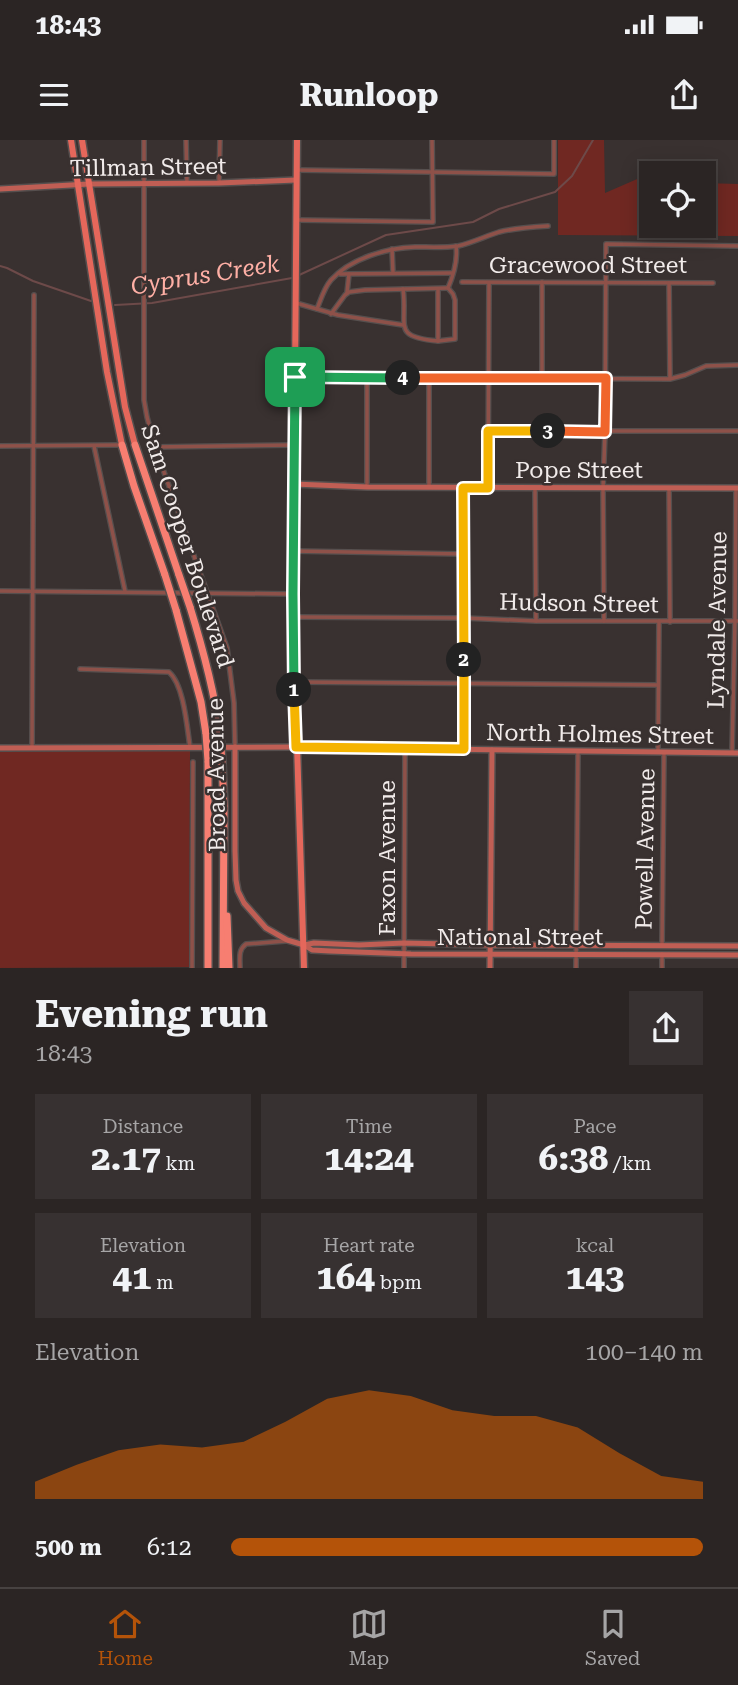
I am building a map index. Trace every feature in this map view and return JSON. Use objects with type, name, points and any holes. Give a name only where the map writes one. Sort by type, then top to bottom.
[{"type":"highway","name":"Sam Cooper Boulevard","points":[[122,445],[176,610],[201,702],[208,761],[208,968]]},
{"type":"highway","name":"Sam Cooper Boulevard","points":[[135,445],[180,575],[215,698],[222,763],[223,968]]},
{"type":"highway","points":[[224,855],[229,968]]},
{"type":"main road","name":"Sam Cooper Boulevard","points":[[71,140],[107,372],[122,445]]},
{"type":"main road","name":"Sam Cooper Boulevard","points":[[82,140],[123,398],[135,445]]},
{"type":"main road","points":[[297,140],[293,617],[304,968]]},
{"type":"main road","name":"Tillman Street","points":[[0,188],[296,180]]},
{"type":"main road","name":"Pope Street","points":[[294,484],[463,488],[737,488]]},
{"type":"main road","name":"Broad Avenue","points":[[235,747],[236,880],[244,903],[266,928],[287,940]]},
{"type":"main road","name":"North Holmes Street","points":[[0,748],[296,747],[735,753]]},
{"type":"main road","points":[[490,968],[492,750]]},
{"type":"main road","name":"National Street","points":[[287,940],[312,950],[411,954],[738,955]]},
{"type":"main road","name":"National Street","points":[[303,945],[404,943],[738,946]]},
{"type":"street","name":"Broad Avenue","points":[[144,140],[144,400],[155,447],[227,648],[234,703],[235,747]]},
{"type":"street","points":[[186,140],[187,184]]},
{"type":"street","points":[[219,183],[220,140]]},
{"type":"street","points":[[297,220],[433,222],[432,140]]},
{"type":"street","points":[[296,170],[554,174],[554,140]]},
{"type":"street","points":[[317,309],[327,285],[333,278],[373,254],[392,249],[456,246],[502,231],[548,226]]},
{"type":"street","points":[[604,621],[607,244],[738,246]]},
{"type":"street","points":[[448,288],[457,256],[456,246]]},
{"type":"street","points":[[392,249],[393,273]]},
{"type":"street","points":[[338,274],[453,273]]},
{"type":"street","points":[[331,314],[347,293],[349,274]]},
{"type":"street","name":"Gracewood Street","points":[[462,282],[713,283]]},
{"type":"street","points":[[488,488],[489,282]]},
{"type":"street","points":[[542,282],[542,379]]},
{"type":"street","points":[[669,283],[670,379]]},
{"type":"street","points":[[347,293],[365,290],[448,288]]},
{"type":"street","points":[[403,289],[404,326],[407,333],[412,337],[438,341],[455,339],[455,300],[448,288]]},
{"type":"street","points":[[438,289],[438,341]]},
{"type":"street","points":[[32,748],[34,295]]},
{"type":"street","points":[[296,303],[331,314],[404,326]]},
{"type":"street","points":[[295,377],[670,379],[706,366],[738,365]]},
{"type":"street","points":[[367,377],[367,487]]},
{"type":"street","points":[[429,378],[429,487]]},
{"type":"street","points":[[488,431],[738,431]]},
{"type":"street","points":[[0,446],[122,445]]},
{"type":"street","points":[[155,447],[295,445]]},
{"type":"street","points":[[94,446],[125,592]]},
{"type":"street","points":[[463,488],[464,749]]},
{"type":"street","points":[[535,488],[536,621]]},
{"type":"street","points":[[669,488],[670,622]]},
{"type":"street","name":"Lyndale Avenue","points":[[735,753],[737,488]]},
{"type":"street","points":[[293,551],[463,554]]},
{"type":"street","points":[[0,591],[293,594]]},
{"type":"street","name":"Hudson Street","points":[[293,617],[737,621]]},
{"type":"street","name":"Powell Avenue","points":[[659,621],[662,945]]},
{"type":"street","points":[[80,669],[169,672],[175,677],[182,701],[190,747]]},
{"type":"street","points":[[294,682],[658,685]]},
{"type":"street","name":"Faxon Avenue","points":[[404,968],[405,749]]},
{"type":"street","points":[[576,968],[578,751]]},
{"type":"street","points":[[192,968],[193,762]]},
{"type":"street","name":"National Street","points":[[240,968],[240,953],[246,944],[287,940]]},
{"type":"street","name":"Powell Avenue","points":[[662,954],[662,968]]},
{"type":"shaded area","points":[[558,140],[604,140],[605,193],[639,178],[639,235],[558,235]]},
{"type":"shaded area","points":[[716,183],[738,184],[738,236],[716,236]]},
{"type":"shaded area","points":[[0,749],[190,751],[189,967],[0,968]]},
{"type":"waterway","name":"Cyprus Creek","points":[[297,276],[386,235],[473,222],[499,209],[555,192],[572,176],[593,140]]},
{"type":"waterway","points":[[0,266],[33,281],[91,301]]},
{"type":"waterway","name":"Cyprus Creek","points":[[115,305],[152,303],[292,278]]},
{"type":"route","points":[[295,377],[606,378],[605,432],[488,431],[488,488],[463,488],[464,749],[296,747],[293,594],[295,377]]}]
